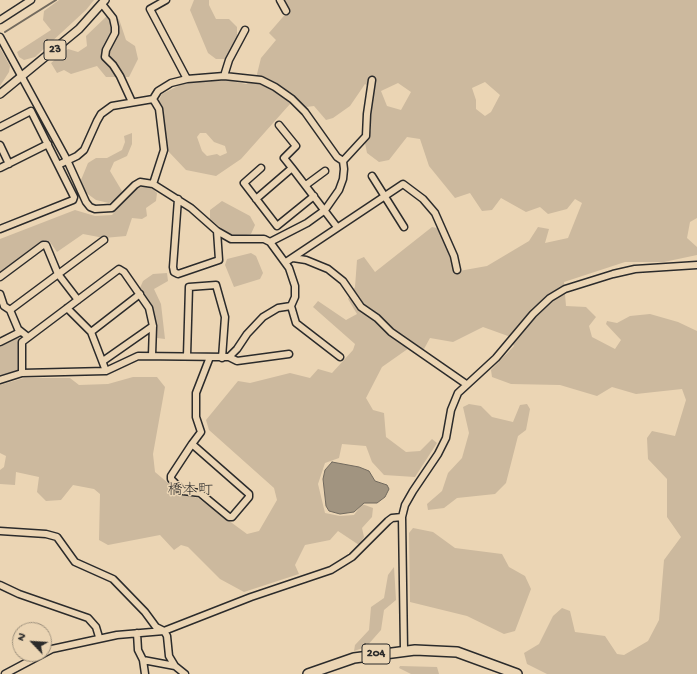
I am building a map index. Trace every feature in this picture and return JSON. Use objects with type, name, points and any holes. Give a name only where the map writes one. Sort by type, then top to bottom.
[{"type":"highway","name":"204","points":[[308,674],[354,658],[404,650],[457,652],[517,674]]},
{"type":"highway","name":"204","points":[[448,652],[505,674]]},
{"type":"main road","name":"23","points":[[0,94],[79,29],[103,2]]},
{"type":"street","points":[[0,20],[31,0]]},
{"type":"street","points":[[166,0],[150,10],[187,79]]},
{"type":"street","points":[[280,0],[286,11]]},
{"type":"street","points":[[103,2],[113,18],[115,27],[115,33],[106,50],[105,57],[113,65],[120,76],[132,102]]},
{"type":"street","points":[[224,76],[234,48],[245,30]]},
{"type":"street","points":[[0,37],[67,160],[86,202],[95,209],[112,208],[130,189],[140,182],[153,184],[178,199],[217,230],[231,239],[264,239],[270,242],[286,262],[295,286],[294,302],[291,306],[296,323],[340,357]]},
{"type":"street","points":[[58,165],[77,156],[84,150],[97,121],[105,110],[112,106],[153,99],[158,91],[171,83],[187,79],[224,76],[261,80],[275,87],[292,99],[305,112],[337,157],[343,161]]},
{"type":"street","points":[[270,242],[307,223],[325,210],[332,201],[343,179],[343,161],[366,136],[367,114],[372,80]]},
{"type":"street","points":[[153,99],[159,108],[164,150],[153,184]]},
{"type":"street","points":[[0,127],[31,111],[74,197],[73,200],[0,229]]},
{"type":"street","points":[[279,125],[296,146],[284,158],[337,227]]},
{"type":"street","points":[[0,168],[48,144]]},
{"type":"street","points":[[0,145],[10,164]]},
{"type":"street","points":[[261,168],[244,183],[277,226],[314,196]]},
{"type":"street","points":[[256,199],[292,168]]},
{"type":"street","points":[[306,185],[325,171]]},
{"type":"street","points":[[372,176],[404,227]]},
{"type":"street","points":[[286,262],[403,184],[431,207],[448,240],[457,270]]},
{"type":"street","points":[[178,199],[173,267],[174,272],[178,274],[219,260],[217,230]]},
{"type":"street","points":[[10,310],[104,240]]},
{"type":"street","points":[[0,277],[43,245],[48,247],[58,274],[78,300]]},
{"type":"street","points":[[293,258],[306,260],[328,269],[342,281],[361,307],[377,318],[391,332],[466,384]]},
{"type":"street","points":[[404,650],[402,517],[405,505],[413,491],[441,449],[446,438],[454,401],[466,384],[483,374],[522,325],[550,298],[565,289],[613,274],[635,269],[697,265]]},
{"type":"street","points":[[22,373],[22,342],[119,270],[124,272],[149,308],[153,326],[152,355]]},
{"type":"street","points":[[187,356],[189,287],[216,285],[225,317],[222,358]]},
{"type":"street","points":[[0,294],[4,306],[10,310],[20,332],[28,337]]},
{"type":"street","points":[[91,332],[140,294]]},
{"type":"street","points":[[229,357],[255,325],[267,314],[278,308],[291,306]]},
{"type":"street","points":[[67,308],[91,332],[106,371]]},
{"type":"street","points":[[103,361],[153,326]]},
{"type":"street","points":[[0,342],[20,332]]},
{"type":"street","points":[[0,380],[22,373],[106,371],[132,357],[152,355],[229,357],[237,361],[289,354]]},
{"type":"street","points":[[192,444],[249,494],[249,497],[232,517],[229,517],[200,493],[183,491],[171,479],[171,476],[192,444],[201,432],[196,417],[195,405],[198,386],[210,357]]},
{"type":"street","points":[[5,674],[52,649],[99,637],[164,631],[331,570],[352,557],[392,518],[402,517]]},
{"type":"street","points":[[0,531],[46,534],[57,538],[76,562],[112,579],[145,612],[156,627],[164,631],[167,636],[169,656],[176,666],[185,674]]},
{"type":"street","points":[[0,585],[19,594],[88,618],[96,627],[99,637]]},
{"type":"street","points":[[137,633],[138,650],[143,660],[146,674]]},
{"type":"street","points":[[143,660],[176,666]]},
{"type":"shaded area","points":[[59,0],[94,0],[86,10],[35,57],[24,60],[19,57],[17,52],[51,30],[43,20],[44,11]]},
{"type":"shaded area","points":[[194,0],[209,0],[209,5],[216,19],[229,19],[237,27],[237,37],[226,59],[216,59],[208,53],[190,10]]},
{"type":"shaded area","points":[[285,0],[697,0],[697,218],[690,222],[687,238],[697,247],[697,255],[664,262],[625,262],[564,282],[566,306],[586,307],[596,317],[589,326],[592,337],[615,349],[621,340],[606,324],[607,321],[617,323],[630,316],[650,314],[678,322],[697,331],[697,674],[547,674],[527,664],[524,653],[539,644],[553,616],[562,608],[570,611],[575,632],[605,636],[617,654],[624,655],[648,641],[659,620],[664,560],[681,537],[667,517],[667,479],[648,459],[647,438],[652,431],[675,436],[686,400],[682,389],[636,394],[612,387],[597,396],[560,385],[511,384],[492,377],[491,370],[514,346],[508,336],[483,327],[453,342],[430,338],[424,349],[409,348],[382,367],[366,398],[373,410],[384,413],[386,437],[406,452],[420,451],[432,439],[437,443],[415,477],[384,475],[372,462],[366,446],[342,444],[339,458],[325,463],[318,484],[325,513],[340,516],[354,515],[362,504],[373,508],[372,517],[362,528],[364,537],[359,545],[338,531],[330,540],[305,545],[295,565],[299,574],[244,592],[220,579],[188,547],[181,545],[174,550],[160,535],[108,545],[99,540],[100,494],[94,489],[73,485],[61,500],[46,501],[37,492],[39,477],[16,472],[15,485],[0,484],[0,470],[4,467],[6,456],[0,453],[0,385],[24,378],[70,378],[79,385],[108,384],[133,377],[157,377],[165,387],[153,454],[155,472],[181,494],[198,498],[247,534],[259,531],[277,500],[274,488],[209,430],[206,420],[238,381],[250,383],[290,373],[310,378],[318,369],[332,373],[353,350],[355,344],[313,307],[318,301],[346,320],[357,314],[348,299],[355,287],[357,260],[364,257],[375,272],[432,227],[441,229],[459,271],[487,266],[529,241],[538,227],[549,229],[545,243],[568,238],[582,203],[575,199],[567,209],[548,214],[540,207],[526,212],[501,198],[492,210],[482,211],[470,193],[455,198],[429,166],[420,139],[407,137],[389,160],[379,162],[367,153],[365,143],[371,130],[370,116],[372,89],[365,84],[350,106],[333,118],[326,120],[314,106],[306,107],[298,102],[290,104],[241,159],[216,176],[186,170],[168,151],[158,102],[162,94],[184,83],[226,80],[246,84],[256,78],[261,58],[276,40],[269,33],[289,10]],"holes":[[[485,82],[500,95],[491,112],[485,116],[476,109],[476,100],[472,88]],[[398,83],[411,92],[401,110],[387,106],[381,91]],[[200,133],[206,133],[214,142],[225,146],[227,153],[220,156],[217,154],[207,156],[202,151],[197,137]]]},
{"type":"shaded area","points":[[108,15],[119,19],[126,40],[135,46],[138,59],[129,77],[106,77],[97,66],[71,74],[64,70],[57,73],[51,63],[68,49],[78,52],[87,46],[86,36]]},
{"type":"shaded area","points":[[0,48],[10,66],[9,72],[0,86]]},
{"type":"shaded area","points":[[132,133],[132,144],[127,156],[114,162],[110,171],[122,191],[117,199],[109,203],[96,200],[85,192],[81,180],[88,163],[96,158],[107,158],[122,150],[125,142],[124,136]]},
{"type":"shaded area","points":[[145,185],[157,193],[156,201],[146,208],[147,216],[142,219],[132,218],[126,236],[104,238],[83,234],[57,252],[50,242],[45,240],[0,273],[0,239],[75,210],[95,216],[112,215],[134,190]]},
{"type":"shaded area","points":[[222,201],[250,216],[255,225],[251,234],[241,236],[230,235],[210,219],[210,210]]},
{"type":"shaded area","points":[[251,253],[256,256],[263,273],[260,279],[234,287],[225,265],[227,259]]},
{"type":"shaded area","points":[[167,273],[168,281],[154,289],[161,304],[165,339],[157,338],[153,308],[140,288],[143,281],[153,274]]},
{"type":"shaded area","points":[[18,336],[20,339],[19,370],[0,377],[0,345]]},
{"type":"shaded area","points":[[469,404],[481,406],[492,417],[513,422],[520,405],[527,404],[530,409],[526,430],[518,436],[506,483],[495,494],[457,498],[444,508],[428,510],[427,504],[442,491],[448,473],[462,458],[469,433],[463,407]]},
{"type":"shaded area","points":[[332,462],[359,467],[369,471],[375,481],[387,485],[389,489],[385,497],[377,503],[364,503],[354,512],[340,514],[329,511],[326,506],[323,479],[325,470]]},
{"type":"shaded area","points":[[413,528],[433,532],[455,548],[502,554],[509,567],[525,576],[531,589],[515,631],[504,634],[467,616],[410,602],[409,533]]},
{"type":"shaded area","points":[[394,567],[396,600],[384,610],[381,630],[366,647],[354,651],[355,645],[369,630],[371,607],[384,598],[388,575]]},
{"type":"shaded area","points":[[400,666],[437,667],[439,674],[411,674],[399,668]]},
{"type":"waterway","points":[[5,32],[56,0]]},
{"type":"district","name":"橋本町","points":[[190,492]]}]
